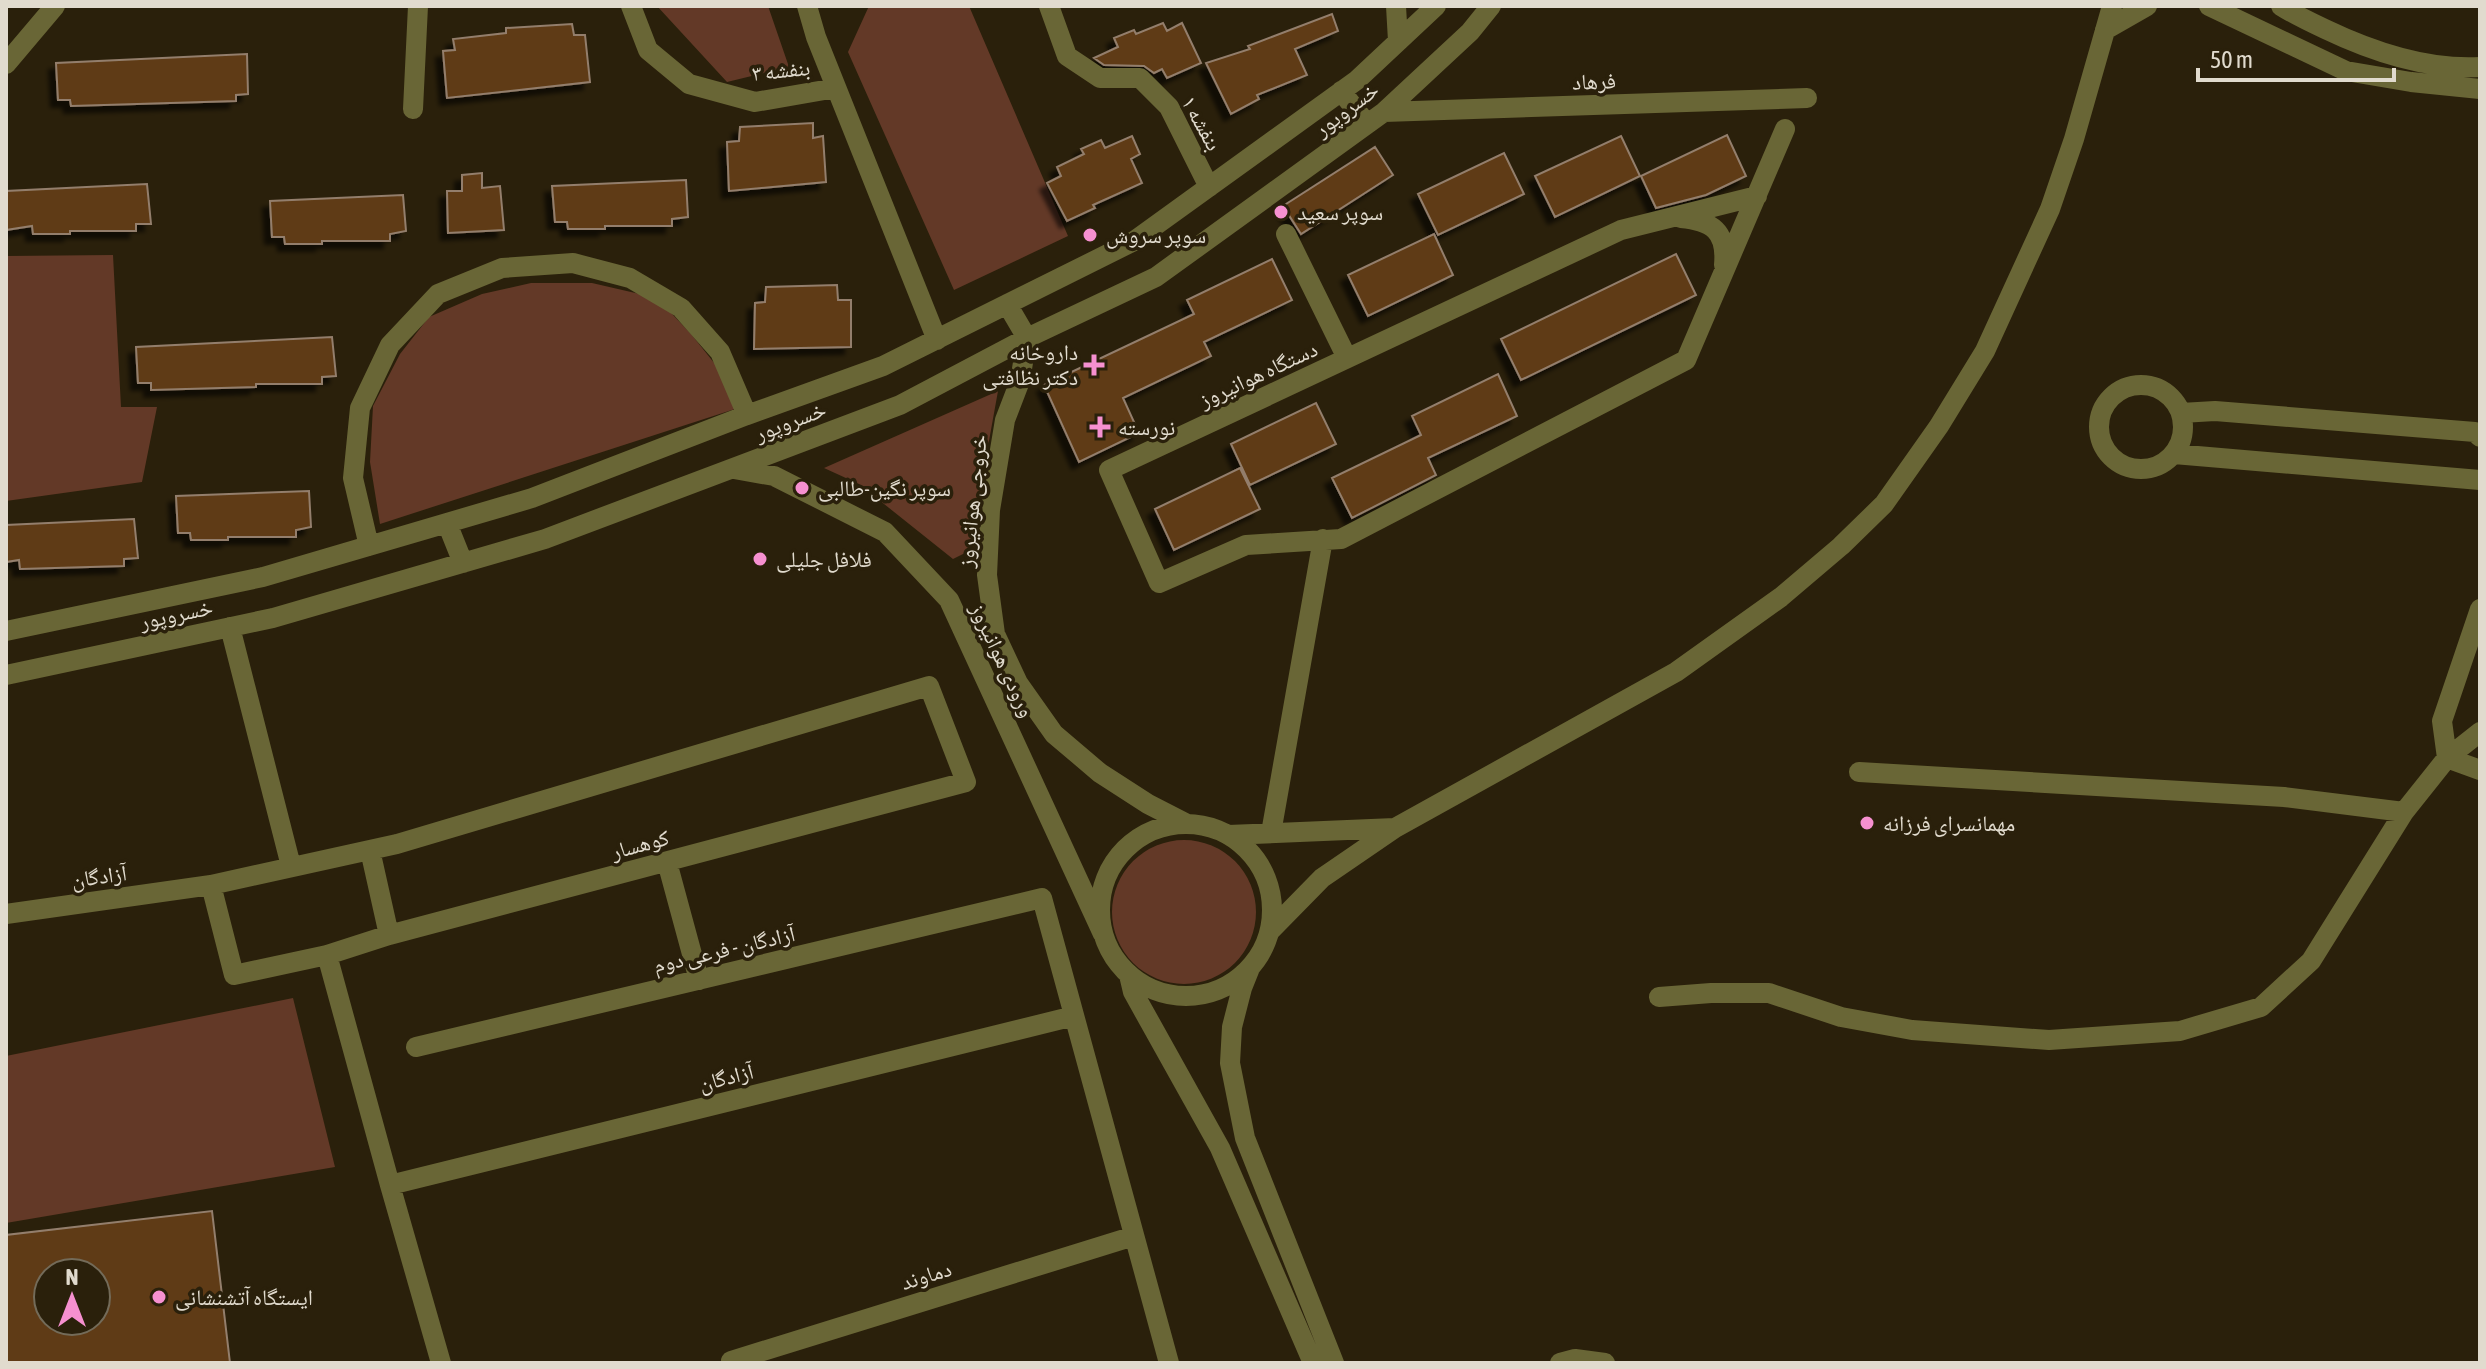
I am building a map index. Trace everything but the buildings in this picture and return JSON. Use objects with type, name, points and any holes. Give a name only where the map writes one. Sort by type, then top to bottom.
[{"type":"street","points":[[6,64],[55,6]]},
{"type":"street","points":[[413,109],[418,6]]},
{"type":"street","name":"بنفشه ۳","points":[[631,6],[648,50],[689,84],[755,102],[836,88]]},
{"type":"street","points":[[807,6],[816,37],[937,340]]},
{"type":"street","name":"بنفشه ۱","points":[[1049,6],[1067,56],[1100,78],[1140,78],[1169,107],[1209,187]]},
{"type":"street","points":[[1396,6],[1398,41]]},
{"type":"street","name":"خسروپور","points":[[6,631],[263,577],[532,498],[883,366],[1134,241],[1357,80],[1436,6]]},
{"type":"street","name":"خسروپور","points":[[6,675],[273,618],[545,539],[900,405],[1027,338],[1156,277],[1376,118],[1470,32],[1491,6]]},
{"type":"street","points":[[1270,931],[1322,878],[1395,828],[1676,672],[1781,597],[1884,504],[1939,426],[1985,351],[2050,209],[2074,139],[2112,6]]},
{"type":"street","points":[[2105,30],[2147,6]]},
{"type":"street","points":[[2209,6],[2346,71],[2480,89]]},
{"type":"street","points":[[2281,6],[2366,48],[2410,60],[2463,68],[2480,67]]},
{"type":"street","points":[[1341,91],[1376,118]]},
{"type":"street","name":"فرهاد","points":[[1376,118],[1807,98]]},
{"type":"street","name":"دستگاه هوانیروز","points":[[1757,196],[1621,230],[1109,470],[1159,583],[1246,545],[1341,539],[1686,360],[1722,278],[1757,196],[1785,129]]},
{"type":"street","name":"دستگاه هوانیروز","points":[[1673,217],[1713,226],[1723,240],[1722,278]]},
{"type":"street","name":"دستگاه هوانیروز","points":[[1286,234],[1347,358]]},
{"type":"street","points":[[369,546],[353,478],[360,408],[390,345],[438,294],[502,268],[573,263],[630,278],[681,308],[720,352],[747,415]]},
{"type":"street","points":[[1007,304],[1027,338]]},
{"type":"street","name":"خروجی هوانیروز","points":[[1027,338],[1020,381],[1005,420],[990,510],[987,575],[995,634],[1018,683],[1054,734],[1100,773],[1148,804],[1187,824]]},
{"type":"street","points":[[2137,385],[2151,386],[2174,401],[2181,413],[2184,427],[2181,441],[2174,454],[2151,469],[2137,470],[2123,466],[2103,447],[2099,420],[2112,396],[2123,389],[2137,385]]},
{"type":"street","points":[[2181,413],[2215,411],[2475,432],[2480,437]]},
{"type":"street","points":[[2174,454],[2480,480]]},
{"type":"street","name":"ورودی هوانیروز","points":[[730,469],[774,476],[885,532],[949,600],[1103,934]]},
{"type":"street","points":[[447,523],[463,563]]},
{"type":"street","points":[[1271,833],[1323,539]]},
{"type":"street","points":[[2447,758],[2442,721],[2480,609]]},
{"type":"street","points":[[230,627],[291,866]]},
{"type":"street","name":"آزادگان","points":[[6,914],[211,885],[397,844],[929,686]]},
{"type":"street","name":"کوهسار","points":[[211,885],[234,975],[327,955],[389,935],[966,782],[929,686]]},
{"type":"street","points":[[1659,997],[1769,993],[1841,1017],[1912,1030],[2049,1040],[2180,1031],[2261,1007],[2311,961],[2404,812],[2447,758],[2480,732]]},
{"type":"street","points":[[2447,758],[2480,770]]},
{"type":"street","points":[[1859,772],[2270,796],[2404,812]]},
{"type":"street","points":[[1252,966],[1221,989],[1202,995],[1164,993],[1145,986],[1129,975],[1113,956],[1103,934],[1100,914],[1108,875],[1118,858],[1149,833],[1187,824],[1208,827],[1228,835],[1253,855],[1265,876],[1272,899],[1270,931],[1242,988],[1232,1027],[1230,1063],[1245,1138],[1334,1363]]},
{"type":"street","points":[[1228,835],[1395,828]]},
{"type":"street","points":[[370,850],[389,935]]},
{"type":"street","points":[[667,862],[699,980]]},
{"type":"street","name":"آزادگان - فرعی دوم","points":[[416,1047],[1042,898],[1074,1016]]},
{"type":"street","points":[[327,955],[441,1363]]},
{"type":"street","points":[[1129,975],[1133,992],[1220,1148],[1313,1363]]},
{"type":"street","points":[[1074,1016],[1169,1363]]},
{"type":"street","name":"آزادگان","points":[[390,1185],[1074,1016]]},
{"type":"street","name":"دماوند","points":[[729,1362],[1134,1236]]},
{"type":"street","points":[[1560,1363],[1575,1359],[1605,1363]]},
{"type":"shaded area","points":[[657,6],[768,6],[789,67],[727,82]]},
{"type":"shaded area","points":[[869,6],[969,6],[1068,236],[954,290],[848,52]]},
{"type":"shaded area","points":[[113,255],[121,407],[157,407],[142,482],[6,501],[6,256]]},
{"type":"shaded area","points":[[531,283],[592,283],[657,298],[719,369],[735,409],[380,524],[370,462],[373,406],[400,354],[429,317],[482,294]]},
{"type":"shaded area","points":[[998,391],[985,463],[975,548],[953,559],[859,484],[824,468]]},
{"type":"shaded area","points":[[1184,840],[1211,846],[1235,861],[1250,885],[1256,912],[1250,939],[1235,963],[1211,978],[1184,984],[1157,978],[1133,963],[1118,939],[1112,912],[1118,885],[1133,861],[1157,846]]},
{"type":"shaded area","points":[[293,998],[335,1167],[6,1223],[6,1056]]},
{"type":"place","name":"سوپر سعید","points":[[1281,212]]},
{"type":"place","name":"سوپر سروش","points":[[1090,235]]},
{"type":"place","name":"داروخانه دکتر نظافتی","points":[[1094,365]]},
{"type":"place","name":"نورسته","points":[[1100,427]]},
{"type":"place","name":"سوپر نگین-طالبی","points":[[802,488]]},
{"type":"place","name":"فلافل جلیلی","points":[[760,559]]},
{"type":"place","name":"مهمانسرای فرزانه","points":[[1867,823]]},
{"type":"place","name":"ایستگاه آتشنشانی","points":[[159,1297]]}]
